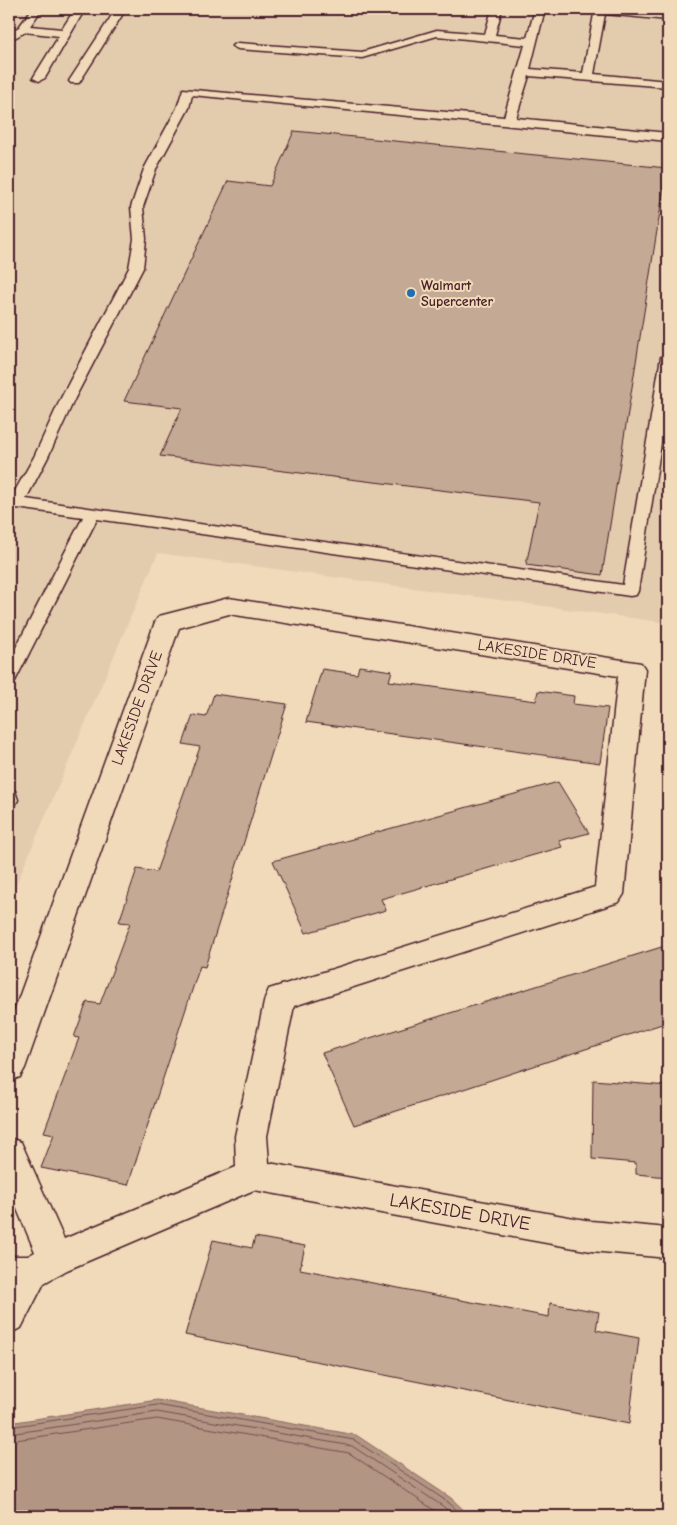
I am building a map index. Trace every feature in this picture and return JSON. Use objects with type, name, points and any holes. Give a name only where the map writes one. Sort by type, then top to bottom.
[{"type":"street","name":"LAKESIDE DRIVE","points":[[9,1068],[168,622],[229,606],[632,669],[609,894],[280,998],[251,1136],[253,1175],[592,1236],[668,1243]]},
{"type":"street","points":[[9,1152],[32,1268],[9,1317]]},
{"type":"street","points":[[32,1268],[253,1175]]},
{"type":"lane","points":[[9,38],[23,29],[37,9]]},
{"type":"lane","points":[[39,78],[80,9]]},
{"type":"lane","points":[[75,81],[121,9]]},
{"type":"lane","points":[[490,38],[497,9]]},
{"type":"lane","points":[[509,121],[540,9]]},
{"type":"lane","points":[[588,78],[600,10],[668,17]]},
{"type":"lane","points":[[23,29],[66,33]]},
{"type":"lane","points":[[238,46],[362,55],[437,33],[532,42]]},
{"type":"lane","points":[[524,72],[668,84]]},
{"type":"lane","points":[[668,137],[187,91],[183,108],[150,169],[137,207],[140,239],[136,268],[68,398],[42,457],[12,502],[630,591],[668,357]]},
{"type":"lane","points":[[9,677],[92,513]]},
{"type":"shaded area","points":[[9,9],[668,9],[668,623],[158,553],[9,901]]},
{"type":"water","points":[[157,1400],[356,1435],[451,1498],[470,1516],[9,1516],[9,1423]]},
{"type":"building","name":"Walmart Supercenter","points":[[294,131],[667,168],[602,575],[526,565],[539,502],[160,456],[182,408],[124,401],[228,181],[270,186]]},
{"type":"building","points":[[359,666],[392,671],[389,681],[536,701],[538,691],[574,696],[573,704],[608,708],[600,763],[306,722],[322,669],[357,674]]},
{"type":"building","points":[[214,694],[287,704],[205,967],[200,966],[128,1185],[41,1168],[54,1134],[44,1132],[79,1038],[74,1037],[87,1002],[100,1004],[130,923],[119,922],[137,869],[156,872],[200,747],[183,744],[193,715],[206,717]]},
{"type":"building","points":[[558,782],[589,833],[559,841],[562,847],[381,899],[386,910],[306,933],[273,861]]},
{"type":"building","points":[[668,945],[668,1022],[354,1125],[322,1053]]},
{"type":"building","points":[[593,1080],[668,1086],[668,1177],[636,1174],[636,1163],[592,1159]]},
{"type":"building","points":[[255,1237],[305,1246],[300,1269],[549,1317],[550,1303],[599,1312],[596,1330],[639,1338],[629,1424],[185,1335],[213,1240],[252,1248]]},
{"type":"place","name":"Walmart Supercenter","points":[[411,293]]}]
